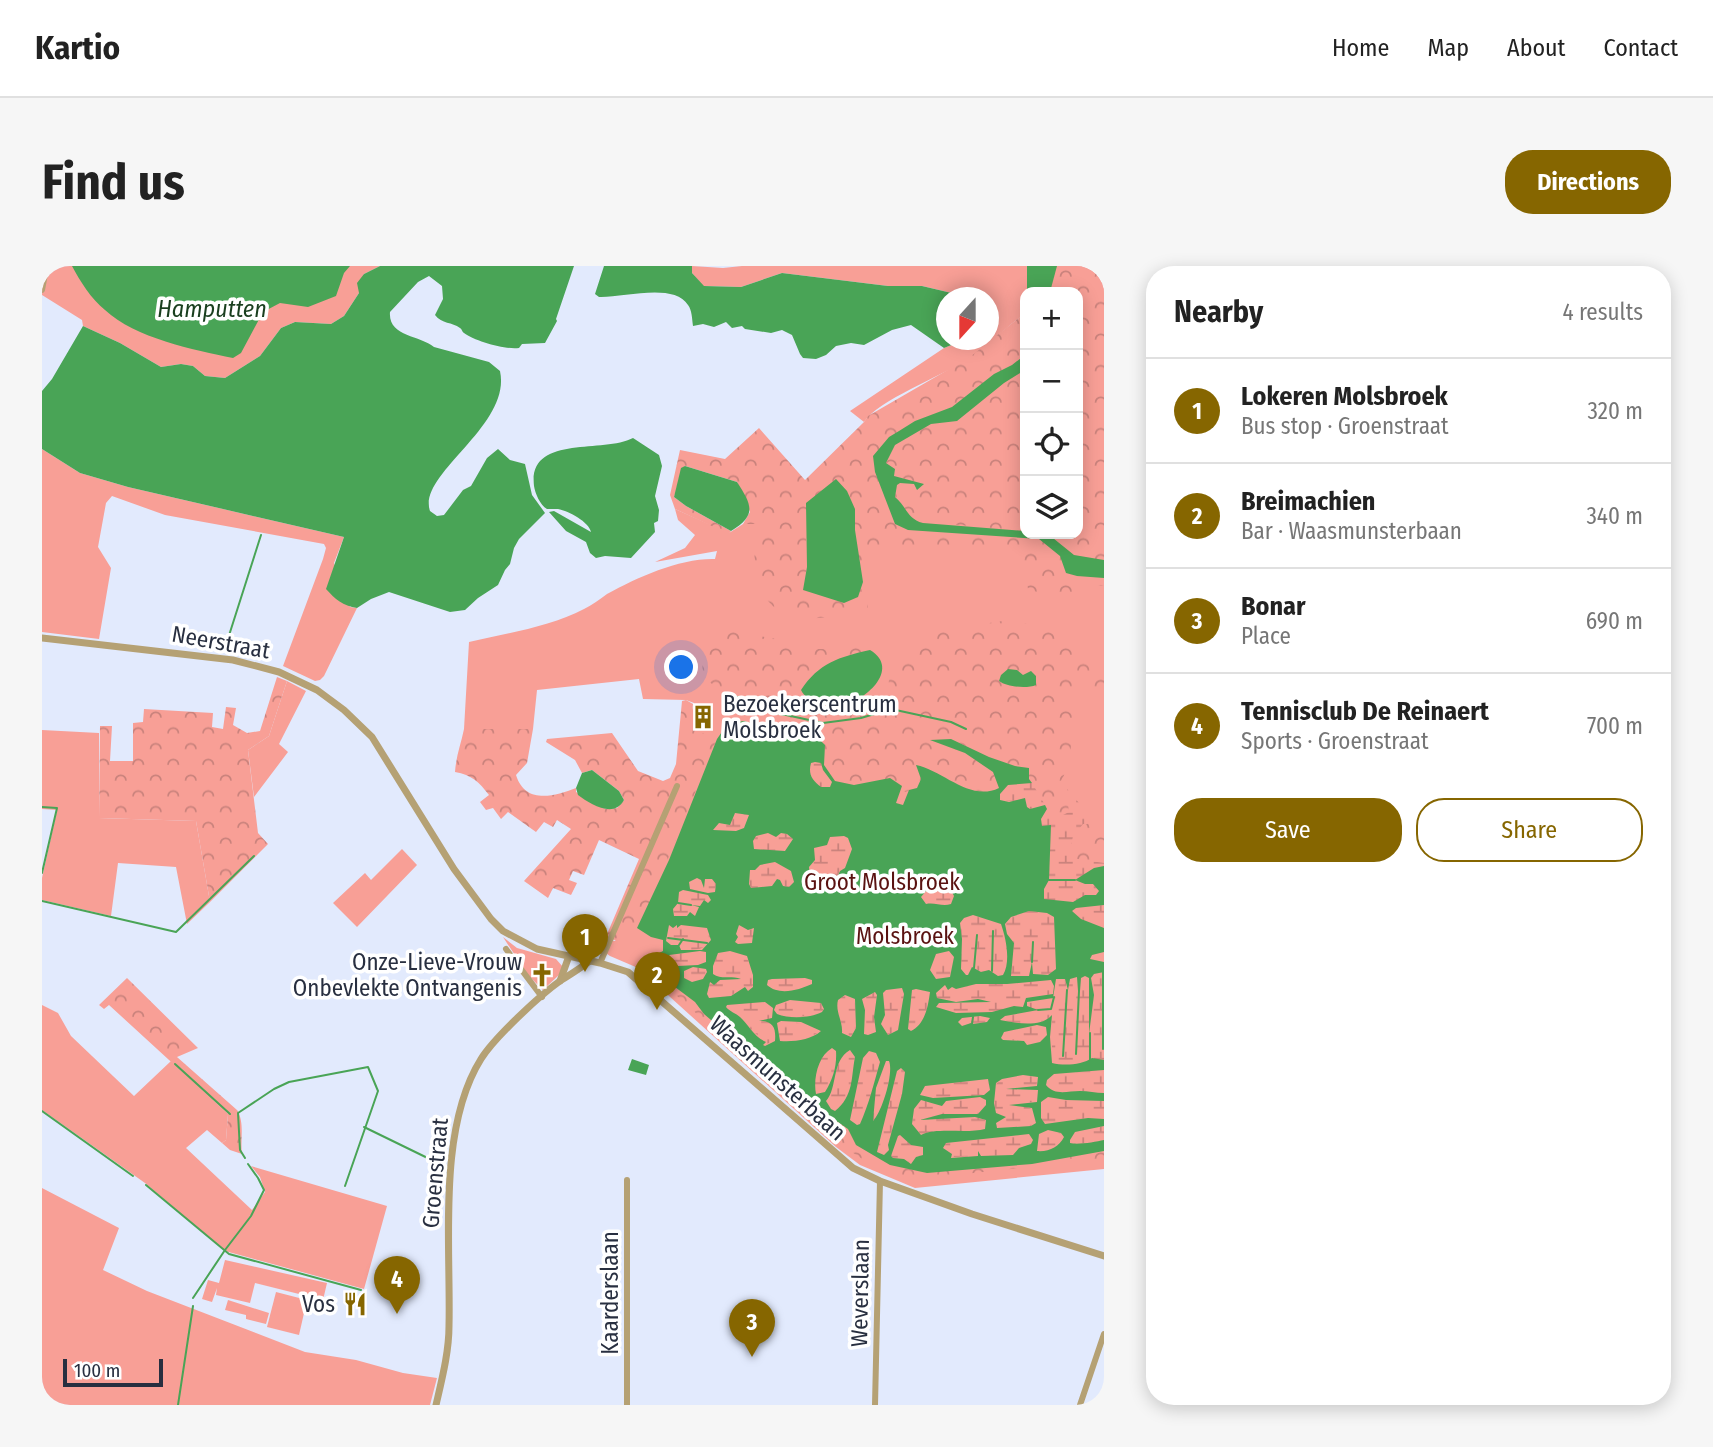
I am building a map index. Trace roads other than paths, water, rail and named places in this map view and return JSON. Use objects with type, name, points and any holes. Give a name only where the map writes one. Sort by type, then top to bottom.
[{"type":"street","points":[[42,266],[45,274],[42,290]]},
{"type":"street","name":"Neerstraat","points":[[42,638],[209,656],[279,672],[317,690],[344,710],[372,737]]},
{"type":"street","name":"Waasmunsterbaan","points":[[372,737],[454,869],[503,931],[537,950],[591,960],[628,972],[853,1168],[880,1181],[1104,1256]]},
{"type":"street","points":[[600,963],[677,786]]},
{"type":"street","points":[[506,949],[542,997]]},
{"type":"street","points":[[560,982],[569,956]]},
{"type":"street","name":"Groenstraat","points":[[436,1405],[449,1329],[449,1201],[456,1130],[464,1095],[480,1060],[492,1043],[542,997],[591,960]]},
{"type":"street","name":"Kaarderslaan","points":[[627,1180],[627,1405]]},
{"type":"street","name":"Weverslaan","points":[[875,1405],[880,1181]]},
{"type":"street","points":[[1080,1405],[1104,1334]]},
{"type":"water","name":"Hamputten","points":[[72,266],[350,266],[344,273],[336,296],[308,307],[280,303],[263,312],[241,353],[233,358],[166,342],[118,320],[95,301]]},
{"type":"water","points":[[380,266],[574,266],[557,321],[545,343],[522,344],[519,348],[513,348],[498,346],[463,333],[461,328],[435,315],[443,299],[442,286],[429,276],[418,282],[390,312],[391,320],[399,331],[434,347],[489,362],[500,371],[500,391],[492,411],[480,430],[437,481],[430,497],[430,511],[437,516],[444,515],[463,490],[471,486],[487,458],[498,449],[510,460],[525,464],[532,495],[545,513],[519,539],[510,564],[498,585],[465,610],[450,612],[389,592],[357,608],[348,606],[326,589],[344,537],[128,487],[80,473],[42,449],[42,391],[83,326],[120,343],[161,367],[181,364],[193,366],[205,376],[225,378],[260,356],[281,328],[295,322],[331,324],[344,316],[359,293],[357,283],[364,274]]},
{"type":"water","points":[[604,266],[692,266],[692,273],[704,286],[741,287],[782,273],[888,286],[922,286],[936,289],[936,342],[911,325],[892,330],[864,345],[851,343],[836,346],[816,359],[803,358],[792,335],[782,330],[771,333],[745,329],[742,326],[732,328],[726,322],[714,327],[703,324],[693,326],[688,305],[671,294],[599,297],[595,294]]},
{"type":"water","points":[[1027,266],[1057,266],[1051,287],[1027,287]]},
{"type":"water","points":[[1020,359],[1020,373],[957,421],[931,424],[895,445],[886,463],[895,469],[894,476],[924,484],[917,490],[914,484],[900,483],[897,485],[895,497],[910,516],[918,521],[1020,531],[1020,538],[908,530],[895,524],[875,472],[873,456],[889,437],[915,421],[952,407],[994,374]]},
{"type":"water","points":[[633,438],[659,455],[662,466],[655,496],[659,510],[658,521],[654,523],[655,532],[631,558],[596,558],[590,553],[586,542],[566,531],[549,512],[554,511],[591,532],[587,524],[568,512],[547,509],[540,502],[534,486],[535,470],[543,459],[555,452],[620,443]]},
{"type":"water","points":[[685,466],[737,482],[748,503],[745,520],[731,531],[674,497],[681,468]]},
{"type":"water","points":[[836,479],[847,491],[855,509],[855,530],[863,582],[858,597],[844,603],[803,590],[807,567],[806,503]]},
{"type":"water","points":[[1039,539],[1054,539],[1074,555],[1104,560],[1104,578],[1066,573],[1060,556]]},
{"type":"water","points":[[870,650],[879,658],[881,675],[876,684],[859,698],[835,705],[810,699],[801,690],[815,673],[831,662]]},
{"type":"water","points":[[1008,669],[1017,670],[1023,675],[1031,671],[1036,676],[1036,685],[1017,687],[999,681]]},
{"type":"water","points":[[737,696],[767,704],[786,715],[725,700]]},
{"type":"water","name":"Molsbroek","points":[[744,721],[796,738],[819,739],[825,745],[824,765],[835,781],[854,785],[890,778],[902,786],[896,803],[903,805],[909,790],[917,788],[921,779],[916,765],[967,788],[988,791],[999,788],[993,772],[965,753],[930,740],[951,739],[989,757],[1029,768],[1029,779],[1032,783],[1008,785],[1000,794],[1000,800],[1009,802],[1025,798],[1030,809],[1045,805],[1047,809],[1041,819],[1042,826],[1051,825],[1049,880],[1044,889],[1044,899],[1073,902],[1085,895],[1096,895],[1099,891],[1093,884],[1075,880],[1094,868],[1104,866],[1104,905],[1076,908],[1072,911],[1081,919],[1104,928],[1104,952],[1092,955],[1090,959],[1104,962],[1104,972],[1094,974],[1091,978],[1094,995],[1089,1034],[1089,978],[1085,976],[1081,978],[1080,991],[1077,977],[1070,979],[1068,990],[1065,979],[1056,979],[1053,998],[1027,1002],[1027,1006],[1038,1010],[1005,1016],[1000,1020],[1035,1023],[1052,1015],[1052,1063],[1073,1064],[1092,1058],[1104,1060],[1104,1070],[1054,1074],[1047,1080],[1046,1085],[1057,1092],[1104,1093],[1104,1101],[1048,1097],[1041,1102],[1041,1118],[1045,1124],[1088,1118],[1104,1119],[1104,1126],[1075,1132],[1070,1143],[1104,1140],[1104,1151],[1032,1164],[927,1173],[890,1165],[856,1145],[848,1129],[797,1094],[675,987],[667,971],[653,960],[653,956],[663,951],[663,940],[651,937],[637,928],[669,860],[717,739],[728,723]],"holes":[[[811,763],[821,763],[832,782],[830,787],[821,787],[810,774]],[[735,813],[749,815],[744,828],[736,831],[713,830],[719,823],[730,825]],[[768,833],[776,837],[781,833],[787,834],[793,839],[785,851],[754,849],[753,841],[756,836]],[[830,837],[848,838],[852,849],[845,868],[840,871],[836,880],[825,883],[810,876],[809,867],[815,860],[814,848],[827,845]],[[775,862],[791,871],[794,882],[789,887],[783,886],[777,879],[772,886],[751,888],[750,870]],[[697,878],[701,880],[704,888],[705,879],[712,879],[716,884],[715,892],[690,889],[689,882]],[[949,886],[954,896],[951,904],[945,905],[926,904],[921,897],[926,891],[932,891],[936,887]],[[683,890],[708,895],[711,900],[708,903],[704,900],[700,906],[691,905],[699,907],[695,916],[690,912],[687,916],[674,916],[673,909],[678,903],[679,892]],[[1029,911],[1047,913],[1054,917],[1056,969],[1048,975],[1033,974],[1032,962],[1029,976],[1011,976],[1014,943],[1007,934],[1005,924],[1011,917]],[[973,915],[1001,924],[1007,957],[1003,975],[998,976],[989,970],[981,972],[972,967],[966,975],[961,969],[960,923],[964,918]],[[669,925],[673,928],[677,925],[677,928],[681,925],[707,928],[711,940],[702,950],[681,950],[679,945],[671,945],[666,941]],[[739,925],[748,930],[754,928],[752,943],[735,942]],[[730,951],[747,956],[753,975],[753,987],[748,991],[745,987],[731,996],[709,998],[707,994],[710,982],[714,985],[720,980],[741,979],[713,974],[713,966],[718,953]],[[949,951],[954,957],[950,977],[936,979],[930,970],[936,954]],[[706,952],[706,962],[678,966],[669,955]],[[693,967],[706,969],[703,979],[692,982],[684,978],[684,971]],[[768,980],[812,980],[812,984],[801,988],[777,990],[767,985]],[[1051,980],[1054,986],[1053,994],[1026,998],[1023,1007],[1014,1006],[992,1012],[956,1013],[936,1007],[939,1003],[991,1002],[978,999],[956,1002],[937,998],[936,993],[945,985],[948,990],[952,987],[956,989],[976,984]],[[902,988],[904,994],[898,1030],[888,1035],[881,1024],[885,1015],[883,993],[886,990]],[[916,989],[930,992],[925,1014],[911,1031],[908,1029],[912,990]],[[875,992],[876,1032],[864,1034],[865,1010],[862,999]],[[845,995],[855,999],[856,1028],[851,1037],[842,1033],[838,1000]],[[790,1000],[821,1003],[824,1009],[812,1016],[788,1017],[777,1014],[774,1010],[776,1005]],[[765,1002],[773,1008],[772,1018],[759,1021],[773,1026],[775,1041],[763,1045],[766,1042],[729,1010],[727,1005]],[[962,1018],[990,1018],[987,1022],[962,1026],[958,1022]],[[801,1022],[821,1031],[807,1038],[780,1041],[777,1023]],[[1037,1025],[1046,1027],[1047,1035],[1040,1042],[1027,1045],[1024,1041],[1001,1038],[1004,1032]],[[832,1048],[836,1051],[835,1067],[825,1092],[816,1094],[816,1075],[823,1056]],[[850,1050],[855,1057],[849,1093],[835,1111],[826,1101],[830,1096],[840,1061]],[[869,1051],[876,1053],[880,1062],[860,1124],[850,1120],[863,1058]],[[886,1061],[889,1061],[889,1083],[873,1121],[876,1088]],[[901,1068],[905,1072],[902,1094],[888,1145],[889,1150],[884,1155],[877,1152],[897,1071]],[[1023,1075],[1038,1077],[1037,1086],[1006,1089],[1038,1090],[1037,1102],[1009,1105],[1032,1108],[1036,1123],[1031,1126],[997,1128],[996,1123],[1006,1117],[996,1113],[996,1083],[1002,1079]],[[988,1079],[990,1090],[984,1095],[933,1098],[920,1095],[925,1086]],[[980,1097],[986,1100],[986,1105],[978,1114],[942,1114],[920,1120],[975,1117],[986,1120],[985,1129],[935,1131],[921,1135],[912,1124],[914,1109],[921,1100],[942,1106],[946,1101]],[[1048,1130],[1061,1133],[1064,1137],[1059,1144],[1046,1151],[1037,1151],[1039,1134]],[[1029,1134],[1033,1140],[1013,1155],[981,1156],[978,1151],[978,1156],[951,1158],[952,1154],[943,1148],[946,1143]],[[900,1135],[911,1145],[923,1147],[923,1155],[916,1157],[911,1164],[891,1156]]]},
{"type":"water","points":[[592,770],[619,791],[624,800],[620,806],[614,809],[602,808],[578,795],[576,788],[582,773]]},
{"type":"water","points":[[632,1059],[649,1065],[646,1075],[628,1070]]},
{"type":"waterway","points":[[225,648],[261,535]]},
{"type":"waterway","points":[[786,715],[823,723],[861,718],[891,709],[951,722],[966,729]]},
{"type":"waterway","points":[[42,807],[57,808],[42,873]]},
{"type":"waterway","points":[[42,901],[176,932],[254,856]]},
{"type":"waterway","points":[[1049,880],[1075,880]]},
{"type":"waterway","points":[[678,903],[691,905]]},
{"type":"waterway","points":[[992,971],[993,931]]},
{"type":"waterway","points":[[974,968],[977,935]]},
{"type":"waterway","points":[[668,938],[707,943]]},
{"type":"waterway","points":[[679,945],[683,939]]},
{"type":"waterway","points":[[1032,962],[1033,942]]},
{"type":"waterway","points":[[1103,972],[1103,1049]]},
{"type":"waterway","points":[[1063,1056],[1067,990]]},
{"type":"waterway","points":[[1076,1054],[1079,991]]},
{"type":"waterway","points":[[1038,1010],[1051,1009],[1054,997]]},
{"type":"waterway","points":[[972,1024],[973,1017]]},
{"type":"waterway","points":[[1090,1033],[1090,1060]]},
{"type":"waterway","points":[[175,1064],[230,1114]]},
{"type":"waterway","points":[[245,1158],[240,1150],[238,1113],[289,1082],[368,1067],[378,1091],[345,1186]]},
{"type":"waterway","points":[[42,1111],[133,1176]]},
{"type":"waterway","points":[[364,1127],[444,1166]]},
{"type":"waterway","points":[[193,1298],[251,1216],[264,1190],[248,1164]]},
{"type":"waterway","points":[[146,1185],[229,1254],[361,1290]]},
{"type":"waterway","points":[[178,1405],[193,1306]]},
{"type":"place","name":"Bezoekerscentrum Molsbroek","points":[[703,717]]},
{"type":"place","name":"Lokeren Molsbroek","points":[[585,972]]},
{"type":"place","name":"Onze-Lieve-Vrouw Onbevlekte Ontvangenis","points":[[542,975]]},
{"type":"place","name":"Breimachien","points":[[657,1010]]},
{"type":"place","name":"Vos","points":[[355,1304]]},
{"type":"place","name":"Tennisclub De Reinaert","points":[[397,1314]]},
{"type":"place","name":"Bonar","points":[[752,1357]]},
{"type":"park label","name":"Groot Molsbroek","points":[[882,882]]}]
